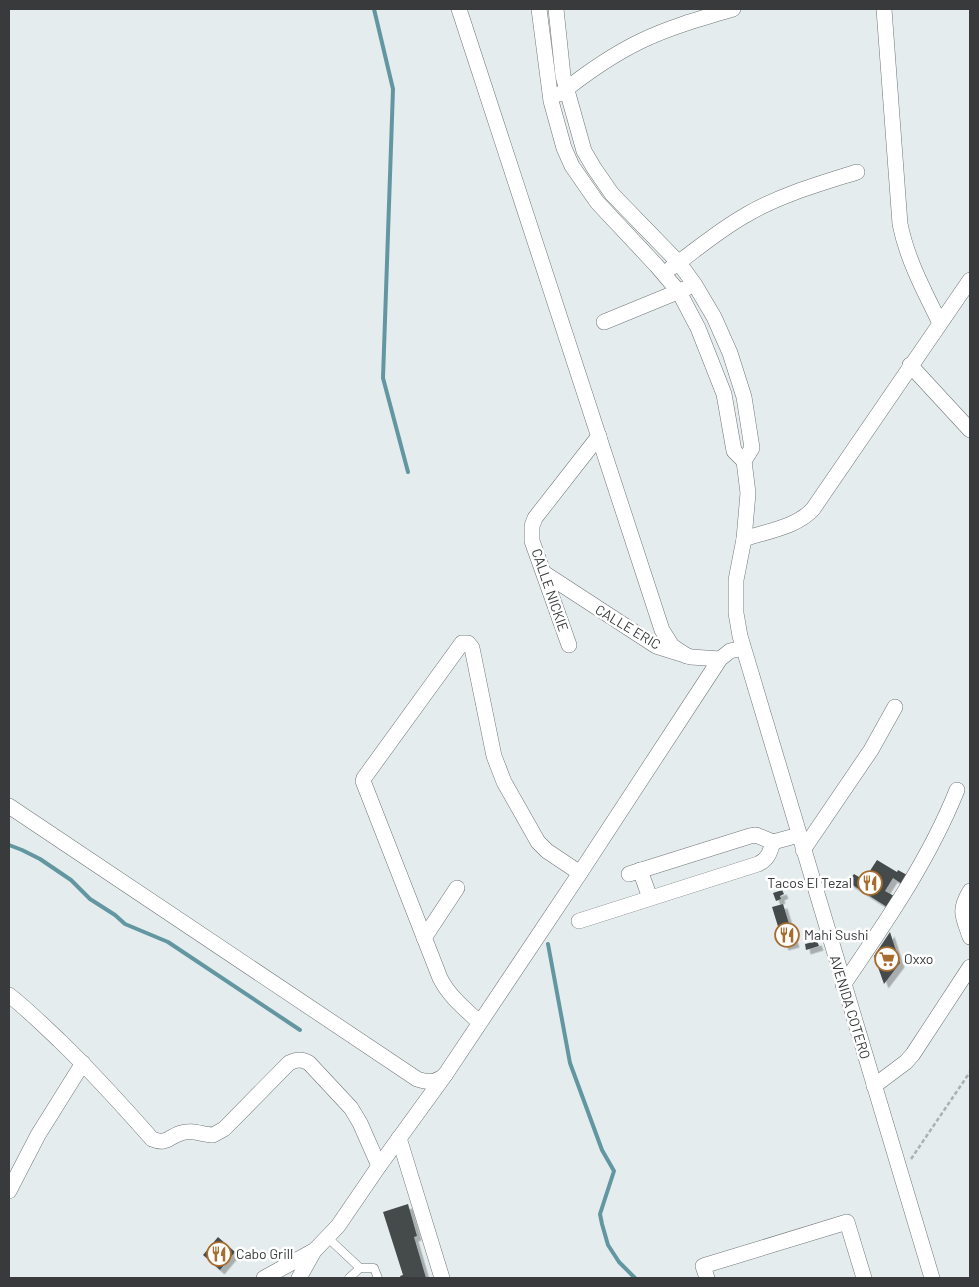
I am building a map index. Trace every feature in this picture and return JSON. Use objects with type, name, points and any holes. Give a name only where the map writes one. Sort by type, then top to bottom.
[{"type":"street","points":[[459,9],[662,630],[672,646],[686,656]]},
{"type":"street","points":[[539,9],[551,101],[564,148],[577,174],[597,202],[664,273],[679,292],[698,328],[713,364],[724,394],[734,451],[744,461],[752,448],[744,397],[730,353],[714,317],[679,263],[612,194],[584,151],[562,76],[556,9]]},
{"type":"street","points":[[551,101],[606,60],[642,40],[690,22],[733,9]]},
{"type":"street","points":[[884,9],[900,224],[904,245],[940,323]]},
{"type":"street","points":[[664,273],[714,235],[746,215],[773,201],[856,172]]},
{"type":"street","points":[[744,539],[797,521],[809,513],[970,280]]},
{"type":"street","points":[[604,322],[695,285]]},
{"type":"street","points":[[910,365],[970,430]]},
{"type":"street","name":"CALLE NICKIE","points":[[569,645],[531,534],[535,518],[599,436]]},
{"type":"street","name":"AVENIDA COTERO","points":[[744,461],[748,494],[744,539],[738,566],[735,597],[737,624],[932,1278]]},
{"type":"street","name":"CALLE ERIC","points":[[544,574],[647,642],[686,656],[720,659]]},
{"type":"street","points":[[479,1022],[446,989],[424,938],[363,781],[462,644],[468,643],[472,648],[491,744],[504,782],[538,842],[547,851],[580,873]]},
{"type":"street","points":[[264,1278],[315,1250],[328,1238],[445,1075],[720,659],[730,651],[743,648]]},
{"type":"street","points":[[803,850],[871,750],[895,708]]},
{"type":"street","points":[[844,985],[930,849],[947,817],[957,790]]},
{"type":"street","points":[[9,806],[416,1079],[434,1082],[445,1075]]},
{"type":"street","points":[[650,898],[634,872],[750,836],[756,835],[773,842],[799,835]]},
{"type":"street","points":[[579,920],[764,862],[768,858],[773,842]]},
{"type":"street","points":[[424,938],[457,888]]},
{"type":"street","points":[[970,891],[963,902],[962,908],[970,937]]},
{"type":"street","points":[[874,1086],[906,1062],[913,1054],[970,967]]},
{"type":"street","points":[[9,995],[25,1007],[83,1063],[152,1139],[160,1142],[168,1141],[183,1132],[213,1136],[224,1129],[289,1063],[295,1060],[302,1060],[309,1063],[351,1108],[360,1123],[378,1166]]},
{"type":"street","points":[[9,1191],[38,1135],[83,1063]]},
{"type":"street","points":[[399,1138],[442,1278]]},
{"type":"street","points":[[707,1278],[703,1266],[847,1222],[864,1278]]},
{"type":"street","points":[[299,1278],[315,1250]]},
{"type":"lane","points":[[328,1238],[360,1268]]},
{"type":"lane","points":[[349,1278],[360,1268],[374,1268],[378,1278]]},
{"type":"path","points":[[900,1175],[970,1072]]},
{"type":"building","name":"Tacos El Tezal","points":[[877,860],[897,872],[898,870],[907,875],[902,884],[893,878],[885,891],[894,896],[887,907],[848,882],[854,874],[864,880]]},
{"type":"building","points":[[782,890],[784,894],[780,896],[781,899],[776,901],[773,893]]},
{"type":"building","points":[[783,904],[795,943],[784,946],[772,907]]},
{"type":"building","name":"Oxxo","points":[[890,932],[900,963],[884,984],[874,956]]},
{"type":"building","points":[[817,941],[819,946],[806,950],[805,944]]},
{"type":"building","points":[[408,1204],[417,1236],[414,1237],[426,1278],[401,1278],[400,1276],[403,1275],[383,1212]]},
{"type":"building","name":"Cabo Grill","points":[[218,1237],[235,1252],[220,1270],[203,1255]]},
{"type":"waterway","points":[[374,9],[393,89],[383,378],[408,472]]},
{"type":"waterway","points":[[9,845],[40,859],[71,880],[90,899],[115,915],[125,924],[168,942],[300,1030]]},
{"type":"waterway","points":[[548,944],[570,1063],[602,1150],[614,1171],[600,1214],[602,1224],[608,1245],[619,1262],[635,1278]]},
{"type":"place","name":"Tacos El Tezal","points":[[870,883]]},
{"type":"place","name":"Mahi Sushi","points":[[787,935]]},
{"type":"place","name":"Oxxo","points":[[887,959]]},
{"type":"place","name":"Cabo Grill","points":[[219,1254]]}]
